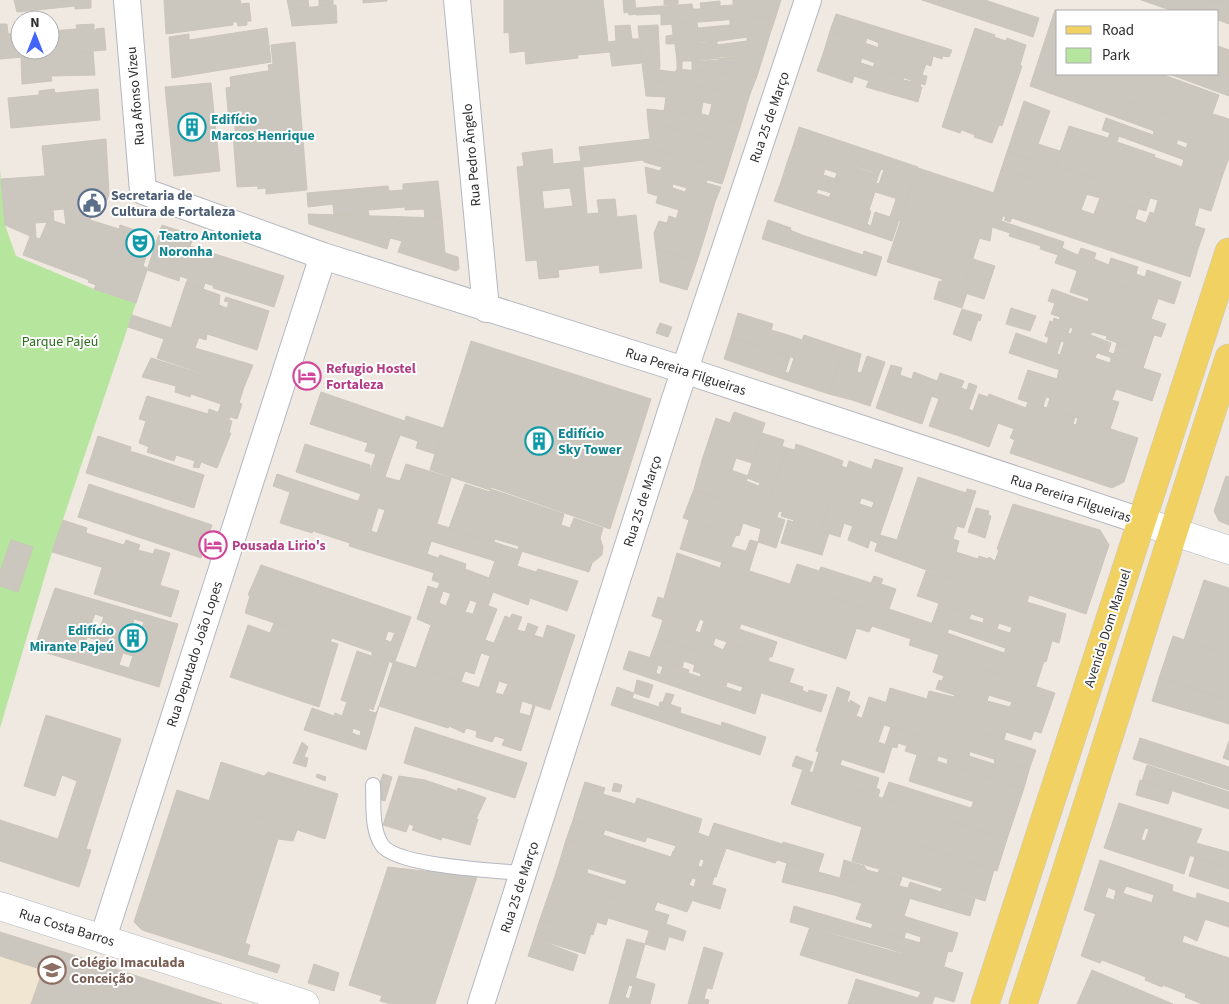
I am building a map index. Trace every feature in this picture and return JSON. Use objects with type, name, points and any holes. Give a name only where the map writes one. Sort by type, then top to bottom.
[{"type":"main road","name":"Avenida Dom Manuel","points":[[985,1004],[1229,252]]},
{"type":"main road","points":[[1023,1004],[1076,844],[1172,531],[1229,358]]},
{"type":"street","name":"Rua Afonso Vizeu","points":[[126,0],[143,191]]},
{"type":"street","name":"Rua Pedro Ângelo","points":[[457,0],[486,309]]},
{"type":"street","name":"Rua 25 de Março","points":[[481,1004],[684,370],[808,0]]},
{"type":"street","name":"Rua Pereira Filgueiras","points":[[143,191],[323,256],[684,370],[1229,550]]},
{"type":"street","name":"Rua Deputado João Lopes","points":[[103,938],[323,256]]},
{"type":"street","name":"Rua Costa Barros","points":[[0,906],[305,1004]]},
{"type":"lane","points":[[374,785],[377,835],[383,847],[393,854],[440,864],[523,873]]},
{"type":"shaded area","name":"Colégio Imaculada Conceição","points":[[0,935],[210,1004],[0,1004]]},
{"type":"green space","name":"Parque Pajeú","points":[[0,170],[5,225],[16,256],[94,289],[136,303],[52,552],[0,728]]},
{"type":"building","points":[[14,0],[91,0],[91,8],[75,9],[75,6],[16,10]]},
{"type":"building","points":[[164,0],[240,0],[241,4],[249,3],[251,21],[247,21],[247,25],[238,26],[237,22],[233,22],[233,25],[166,34]]},
{"type":"building","points":[[287,0],[308,0],[309,8],[289,9]]},
{"type":"building","points":[[319,0],[333,0],[333,5],[319,7]]},
{"type":"building","points":[[363,0],[387,0],[387,1],[363,3]]},
{"type":"building","points":[[504,0],[603,0],[608,42],[616,41],[615,26],[630,25],[632,39],[639,39],[642,63],[612,66],[610,52],[578,55],[578,58],[526,64],[525,51],[510,53],[509,32],[504,33]]},
{"type":"building","points":[[623,0],[635,0],[636,14],[629,15],[628,12],[624,13]]},
{"type":"building","points":[[664,0],[678,0],[678,4],[664,5]]},
{"type":"building","points":[[733,0],[781,0],[776,16],[661,25],[661,14],[636,15],[636,8],[692,4],[693,9],[701,9],[700,3],[720,1],[720,6],[733,5]]},
{"type":"building","points":[[922,0],[985,0],[1039,18],[1033,37]]},
{"type":"building","points":[[1141,0],[1211,0],[1229,7],[1229,24],[1219,20],[1219,10],[1170,10]]},
{"type":"building","points":[[1211,0],[1229,0],[1229,7]]},
{"type":"building","points":[[336,5],[337,23],[292,26],[289,9]]},
{"type":"building","points":[[1055,10],[1056,10],[1056,33],[1048,31]]},
{"type":"building","points":[[836,14],[952,50],[949,57],[943,56],[942,59],[933,56],[931,66],[878,48],[879,43],[867,38],[865,44],[830,31]]},
{"type":"building","points":[[776,16],[770,34],[704,43],[666,44],[666,36],[673,35],[672,24],[697,23],[698,28],[730,25],[730,20]]},
{"type":"building","points":[[0,24],[7,24],[8,34],[10,34],[10,58],[0,59]]},
{"type":"building","points":[[94,24],[94,32],[96,29],[104,28],[106,50],[60,54],[60,30],[77,29],[76,25]]},
{"type":"building","points":[[658,25],[659,45],[640,45],[638,26]]},
{"type":"building","points":[[267,28],[271,62],[172,78],[169,37],[189,34],[189,40]]},
{"type":"building","points":[[975,28],[1006,41],[1007,38],[1026,45],[1020,65],[1022,66],[1002,126],[999,125],[992,143],[974,137],[975,135],[962,130],[960,133],[942,127]]},
{"type":"building","points":[[830,31],[926,64],[922,75],[927,76],[925,85],[873,67],[875,63],[862,58],[860,63],[824,51]]},
{"type":"building","points":[[1048,31],[1056,33],[1056,75],[1076,75],[1073,81],[1207,129],[1213,114],[1229,119],[1229,158],[1030,86]]},
{"type":"building","points":[[770,34],[764,54],[719,57],[719,60],[677,61],[675,44],[717,41],[717,45],[747,41],[747,37]]},
{"type":"building","points":[[295,42],[297,66],[269,71],[268,65],[273,64],[271,45]]},
{"type":"building","points":[[640,45],[659,45],[660,66],[642,63]]},
{"type":"building","points":[[1219,46],[1229,50],[1229,74],[1219,69]]},
{"type":"building","points":[[93,51],[95,75],[51,76],[52,81],[22,84],[21,60],[60,60],[60,54]]},
{"type":"building","points":[[824,51],[904,77],[903,80],[921,83],[920,87],[922,87],[918,102],[866,87],[869,81],[854,76],[852,83],[817,71]]},
{"type":"building","points":[[764,54],[757,76],[692,70],[692,61]]},
{"type":"building","points":[[677,61],[682,61],[682,69],[677,69]]},
{"type":"building","points":[[642,64],[660,66],[659,70],[675,72],[677,69],[757,76],[750,94],[644,79]]},
{"type":"building","points":[[297,66],[307,190],[266,194],[266,188],[258,189],[258,186],[237,187],[233,133],[235,133],[235,122],[229,123],[226,88],[231,87],[230,77]]},
{"type":"building","points":[[1219,69],[1229,74],[1229,96],[1172,75],[1219,75]]},
{"type":"building","points":[[1076,75],[1164,75],[1219,95],[1207,129],[1073,81]]},
{"type":"building","points":[[644,79],[750,94],[741,124],[709,116],[712,104],[703,102],[701,114],[690,111],[689,113],[664,111],[666,97],[646,96]]},
{"type":"building","name":"Edifício Marcos Henrique","points":[[211,83],[220,171],[174,176],[165,87]]},
{"type":"building","points":[[54,89],[55,93],[98,89],[100,120],[11,128],[8,98],[39,95],[39,91]]},
{"type":"building","points":[[1024,101],[1050,111],[1038,144],[1060,151],[1055,166],[1007,152]]},
{"type":"building","points":[[647,109],[689,113],[690,111],[741,124],[735,143],[648,122]]},
{"type":"building","points":[[1106,118],[1153,135],[1154,131],[1178,140],[1176,144],[1186,148],[1188,143],[1229,158],[1223,174],[1102,130]]},
{"type":"building","points":[[648,122],[735,143],[727,169],[652,149],[643,151],[641,140],[650,139]]},
{"type":"building","points":[[1069,126],[1108,138],[1110,133],[1119,136],[1117,142],[1155,155],[1154,157],[1182,167],[1184,159],[1223,174],[1211,211],[1055,166]]},
{"type":"building","points":[[799,127],[918,167],[912,185],[882,175],[884,170],[881,169],[879,174],[793,146]]},
{"type":"building","points":[[106,139],[109,194],[107,200],[95,209],[90,220],[119,229],[120,225],[153,236],[143,266],[147,270],[136,303],[94,289],[96,285],[88,282],[89,280],[23,255],[30,236],[5,225],[1,179],[45,176],[42,146]],"holes":[[[64,209],[66,225],[54,221],[53,210]],[[47,222],[40,239],[36,238],[35,223]]]},
{"type":"building","points":[[641,140],[644,160],[583,167],[587,214],[599,213],[597,200],[615,199],[617,217],[636,215],[642,268],[600,273],[599,265],[558,270],[559,277],[539,279],[537,260],[526,261],[517,167],[524,166],[522,153],[552,149],[553,164],[581,161],[579,147]],"holes":[[[570,188],[573,206],[544,209],[542,191]]]},
{"type":"building","points":[[793,146],[879,174],[876,183],[879,184],[882,175],[912,185],[907,202],[835,179],[837,173],[825,169],[823,175],[787,163]]},
{"type":"building","points":[[652,149],[727,169],[722,184],[644,162],[643,151]]},
{"type":"building","points":[[1007,152],[1199,208],[1194,226],[1154,214],[1158,200],[1150,198],[1146,211],[1001,170]]},
{"type":"building","points":[[787,163],[875,192],[869,210],[829,198],[831,193],[818,189],[816,193],[781,182]]},
{"type":"building","points":[[645,167],[660,171],[662,167],[707,179],[706,183],[721,187],[715,202],[685,192],[687,188],[673,184],[672,188],[658,183],[647,184]]},
{"type":"building","points":[[918,168],[994,193],[962,292],[967,293],[962,308],[934,299],[939,281],[942,282],[942,279],[887,262]]},
{"type":"building","points":[[1001,170],[1087,194],[1081,210],[1198,249],[1190,277],[1012,218],[1010,222],[1004,220],[1006,217],[988,210]]},
{"type":"building","points":[[438,181],[442,218],[425,218],[424,209],[405,210],[405,207],[368,210],[369,216],[334,215],[333,204],[308,207],[307,193],[388,186],[389,191],[403,190],[403,184]]},
{"type":"building","points":[[781,182],[869,210],[871,211],[867,224],[871,226],[875,212],[899,220],[892,241],[774,201]]},
{"type":"building","points":[[658,183],[715,202],[707,229],[676,219],[679,210],[656,203],[658,196],[648,193],[647,184]]},
{"type":"building","points":[[1100,198],[1138,209],[1135,219],[1146,223],[1150,212],[1205,229],[1198,249],[1094,214]]},
{"type":"building","points":[[896,199],[907,202],[901,221],[890,217]]},
{"type":"building","points":[[988,210],[1003,216],[1001,221],[986,216]]},
{"type":"building","points":[[308,214],[442,218],[445,253],[458,257],[459,269],[456,271],[398,252],[402,241],[390,238],[387,249],[309,224]]},
{"type":"building","points":[[669,216],[707,229],[697,261],[656,249],[654,233],[659,221],[667,223]]},
{"type":"building","points":[[986,216],[1064,242],[1062,248],[1078,255],[1081,248],[1096,253],[1094,259],[1109,265],[1111,258],[1138,267],[1136,274],[1145,277],[1147,270],[1181,282],[1174,304],[1055,263],[1058,255],[1040,249],[1041,246],[1009,236],[1010,233],[992,227],[990,241],[979,238]]},
{"type":"building","points":[[768,220],[791,228],[790,230],[802,235],[863,255],[864,251],[882,257],[876,276],[762,239]]},
{"type":"building","points":[[162,225],[195,236],[190,246],[284,276],[274,307],[213,288],[214,286],[205,283],[203,289],[186,283],[188,279],[180,276],[179,281],[147,270]]},
{"type":"building","points":[[656,249],[697,261],[687,290],[660,282]]},
{"type":"building","points":[[973,259],[995,266],[990,281],[968,273]]},
{"type":"building","points":[[1077,271],[1158,299],[1151,319],[1070,292]]},
{"type":"building","points":[[968,273],[990,281],[984,299],[962,292]]},
{"type":"building","points":[[186,283],[220,295],[219,305],[227,308],[229,302],[224,301],[226,297],[269,311],[257,350],[207,334],[206,340],[171,328]]},
{"type":"building","points":[[1052,289],[1088,302],[1089,298],[1166,324],[1161,337],[1048,301]]},
{"type":"building","points":[[1055,303],[1154,335],[1148,353],[1106,339],[1107,336],[1092,332],[1091,334],[1053,322],[1054,318],[1059,320],[1060,317],[1051,314]]},
{"type":"building","points":[[1011,308],[1036,316],[1030,331],[1006,324]]},
{"type":"building","points":[[962,309],[982,315],[980,321],[978,320],[971,341],[953,334]]},
{"type":"building","points":[[738,313],[773,324],[771,330],[788,335],[782,354],[731,337]]},
{"type":"building","points":[[132,315],[199,337],[195,348],[253,365],[244,387],[157,358],[164,339],[128,327]]},
{"type":"building","points":[[1050,321],[1070,327],[1068,333],[1071,334],[1073,328],[1111,343],[1108,352],[1114,354],[1117,343],[1148,353],[1143,368],[1045,336]]},
{"type":"building","points":[[660,323],[672,327],[668,337],[656,333]]},
{"type":"building","points":[[1016,333],[1047,344],[1049,337],[1061,341],[1057,354],[1060,355],[1064,343],[1097,353],[1095,358],[1110,363],[1111,358],[1161,374],[1152,401],[1009,353]]},
{"type":"building","points":[[788,335],[802,340],[804,335],[843,348],[829,394],[783,379],[785,372],[789,373],[794,358],[782,354]]},
{"type":"building","points":[[731,337],[790,357],[783,379],[724,359]]},
{"type":"building","name":"Edifício Sky Tower","points":[[471,341],[651,399],[610,529],[491,487],[490,490],[430,470]]},
{"type":"building","points":[[843,348],[861,354],[857,372],[862,373],[852,400],[829,394]]},
{"type":"building","points":[[867,356],[885,362],[870,406],[852,400]]},
{"type":"building","points":[[151,358],[244,387],[239,403],[242,404],[237,419],[218,413],[221,404],[191,394],[190,397],[175,392],[176,386],[142,377]]},
{"type":"building","points":[[891,365],[902,368],[900,375],[911,379],[899,416],[876,408]]},
{"type":"building","points":[[1028,370],[1057,379],[1059,370],[1116,389],[1112,400],[1119,402],[1110,429],[1047,408],[1050,398],[1046,397],[1043,407],[1018,399]]},
{"type":"building","points":[[914,372],[937,381],[922,424],[899,416]]},
{"type":"building","points":[[940,373],[964,381],[961,388],[967,390],[969,383],[977,386],[959,436],[929,426],[939,399],[932,396]]},
{"type":"building","points":[[321,392],[405,421],[406,416],[443,428],[435,454],[416,448],[418,441],[400,435],[391,459],[365,451],[368,443],[310,424]]},
{"type":"building","points":[[979,394],[988,397],[989,394],[1026,408],[1015,440],[1010,438],[1014,429],[998,423],[989,447],[959,436],[968,409],[973,411]]},
{"type":"building","points":[[147,396],[208,414],[209,409],[230,417],[229,420],[232,421],[229,433],[231,433],[217,468],[201,462],[199,468],[193,467],[195,461],[176,455],[174,461],[147,452],[149,447],[139,443],[146,421],[139,419]]},
{"type":"building","points":[[1028,402],[1075,417],[1073,424],[1076,425],[1078,418],[1138,438],[1124,482],[1112,488],[1010,453]]},
{"type":"building","points":[[734,412],[765,423],[752,463],[736,458],[732,470],[702,460],[716,418],[730,423]]},
{"type":"building","points":[[762,433],[784,440],[782,446],[787,448],[766,513],[738,504],[746,481],[759,486],[760,483],[747,478]]},
{"type":"building","points":[[98,436],[131,447],[130,451],[204,475],[194,508],[86,473]]},
{"type":"building","points":[[305,444],[370,465],[369,474],[376,454],[391,459],[385,477],[400,481],[406,464],[451,478],[436,527],[358,501],[361,494],[296,472]]},
{"type":"building","points":[[796,444],[816,451],[794,520],[781,516],[782,512],[779,511],[777,517],[766,513],[787,448],[795,450]]},
{"type":"building","points":[[816,451],[843,461],[821,531],[829,533],[822,555],[781,543],[788,520],[793,522]]},
{"type":"building","points":[[875,459],[903,468],[877,543],[870,540],[868,548],[848,540],[860,504],[872,508],[874,502],[862,498]]},
{"type":"building","points":[[702,460],[748,476],[738,504],[694,489]]},
{"type":"building","points":[[849,461],[871,469],[852,526],[844,523],[840,537],[821,531],[841,466],[847,468]]},
{"type":"building","points":[[277,474],[378,508],[371,531],[377,533],[385,510],[436,527],[422,569],[349,546],[350,543],[313,531],[312,533],[280,523],[290,492],[273,486]]},
{"type":"building","points":[[1226,476],[1229,477],[1229,525],[1219,521],[1214,511]]},
{"type":"building","points":[[918,477],[966,493],[967,489],[976,491],[964,528],[957,526],[953,539],[959,541],[954,560],[956,566],[951,579],[875,551],[880,535],[897,540]]},
{"type":"building","points":[[89,484],[212,525],[201,558],[78,517]]},
{"type":"building","points":[[465,484],[490,492],[491,489],[564,514],[561,525],[570,528],[574,518],[603,528],[600,538],[603,547],[602,555],[592,563],[589,572],[518,550],[519,546],[495,539],[494,542],[449,528]]},
{"type":"building","points":[[694,489],[785,520],[776,548],[758,542],[761,529],[743,523],[739,536],[683,518]]},
{"type":"building","points":[[1013,504],[1100,530],[1109,545],[1086,614],[993,583],[990,592],[951,579],[956,566],[954,560],[956,552],[978,559],[979,556],[988,559],[989,557],[995,561],[999,550],[997,549]]},
{"type":"building","points":[[976,508],[989,511],[988,515],[991,516],[985,538],[968,532]]},
{"type":"building","points":[[63,520],[87,528],[86,533],[124,545],[126,540],[140,545],[138,550],[153,554],[155,549],[170,553],[160,585],[52,552]]},
{"type":"building","points":[[689,520],[736,535],[731,547],[746,551],[750,540],[758,542],[749,571],[680,549]]},
{"type":"building","points":[[437,524],[522,551],[517,566],[536,572],[538,569],[578,581],[567,611],[530,598],[528,605],[493,592],[488,606],[437,589],[440,583],[432,580],[434,573],[422,569],[427,554],[438,558],[440,555],[466,564],[465,569],[489,578],[495,561],[431,541]]},
{"type":"building","points":[[11,540],[33,547],[18,592],[0,586],[0,572]]},
{"type":"building","points":[[677,553],[720,568],[722,562],[863,608],[846,659],[664,598]]},
{"type":"building","points":[[797,564],[819,571],[821,567],[871,583],[863,608],[790,584]]},
{"type":"building","points":[[261,565],[411,617],[393,663],[372,655],[372,652],[332,638],[330,642],[245,613],[250,596],[248,595]],"holes":[[[388,631],[395,633],[391,642],[385,640]]]},
{"type":"building","points":[[102,568],[179,591],[171,617],[94,594]]},
{"type":"building","points":[[926,571],[990,592],[993,583],[1029,596],[1027,602],[1066,614],[1059,643],[917,596]]},
{"type":"building","points":[[874,576],[883,579],[881,584],[872,581]]},
{"type":"building","points":[[1204,580],[1229,588],[1229,655],[1184,640]]},
{"type":"building","points":[[872,581],[896,589],[889,609],[865,601]]},
{"type":"building","points":[[428,586],[443,591],[439,603],[446,606],[451,593],[470,600],[465,612],[473,614],[477,602],[497,609],[485,640],[494,643],[505,616],[510,618],[512,614],[522,617],[517,630],[525,632],[528,623],[538,627],[534,635],[543,638],[547,625],[575,635],[550,710],[503,695],[508,684],[499,681],[495,693],[479,688],[490,656],[481,653],[474,674],[465,671],[461,682],[416,668],[431,625],[417,619]]},
{"type":"building","name":"Edifício Mirante Pajeú","points":[[55,588],[178,624],[159,687],[34,649]],"holes":[[[95,614],[104,617],[100,627],[91,624]],[[134,619],[144,622],[140,633],[131,631]],[[87,637],[97,640],[93,651],[84,648]],[[123,653],[133,656],[129,668],[119,665]]]},
{"type":"building","points":[[658,597],[741,624],[739,629],[777,642],[772,657],[700,633],[704,621],[700,619],[695,631],[652,616]]},
{"type":"building","points":[[865,601],[949,629],[947,633],[1004,653],[1006,648],[1044,661],[1036,686],[909,645],[911,639],[872,626],[869,632],[856,628]]},
{"type":"building","points":[[939,603],[971,614],[969,619],[983,623],[984,618],[999,623],[997,629],[1010,633],[1012,628],[1052,641],[1046,662],[932,623]]},
{"type":"building","points":[[663,620],[715,638],[713,645],[723,650],[727,642],[770,656],[768,661],[794,669],[789,683],[657,638]]},
{"type":"building","points":[[274,623],[338,644],[319,707],[230,677],[248,625],[270,633]]},
{"type":"building","points":[[1173,636],[1229,655],[1229,678],[1166,657]]},
{"type":"building","points":[[657,638],[803,687],[802,690],[808,693],[809,690],[827,695],[821,712],[693,671],[695,665],[684,661],[682,668],[650,657]]},
{"type":"building","points":[[357,651],[389,662],[373,710],[369,708],[369,711],[376,713],[379,706],[366,750],[304,730],[312,708],[334,716],[335,713],[342,716],[347,702],[341,700]],"holes":[[[353,728],[361,731],[360,736],[352,733]]]},
{"type":"building","points":[[629,651],[689,670],[688,673],[700,677],[701,674],[727,682],[726,687],[741,692],[743,687],[761,693],[755,714],[623,669]],"holes":[[[658,665],[663,667],[660,675],[656,673]]]},
{"type":"building","points":[[939,654],[1055,693],[1048,713],[942,681],[944,676],[933,672]]},
{"type":"building","points":[[1166,657],[1229,678],[1229,700],[1159,678]]},
{"type":"building","points":[[394,661],[522,701],[519,713],[530,716],[533,705],[535,706],[521,751],[502,745],[505,739],[495,736],[492,742],[476,737],[477,731],[466,728],[464,733],[449,726],[448,728],[379,706]]},
{"type":"building","points":[[1159,678],[1229,700],[1229,724],[1152,701]]},
{"type":"building","points":[[637,680],[653,685],[649,698],[634,693]]},
{"type":"building","points":[[939,680],[989,695],[987,701],[1010,707],[1012,702],[1048,713],[1041,733],[1034,731],[1031,740],[1006,732],[1004,740],[886,703],[890,688],[927,699],[929,691],[954,697],[955,695],[936,689]]},
{"type":"building","points":[[617,687],[634,693],[632,698],[659,707],[660,702],[663,702],[681,708],[680,713],[721,726],[722,722],[766,737],[760,755],[611,705]]},
{"type":"building","points":[[837,687],[850,692],[847,702],[850,703],[850,700],[860,706],[856,716],[830,708]]},
{"type":"building","points":[[666,693],[674,695],[670,705],[663,702]]},
{"type":"building","points":[[869,697],[1036,750],[1029,770],[862,718]]},
{"type":"building","points":[[830,708],[884,725],[878,742],[892,747],[884,773],[816,751]]},
{"type":"building","points":[[46,715],[121,739],[86,849],[91,850],[79,887],[0,861],[0,820],[58,839],[77,781],[62,775],[55,796],[24,786]]},
{"type":"building","points":[[415,727],[527,763],[515,798],[404,763]]},
{"type":"building","points":[[891,727],[970,751],[969,756],[994,764],[995,759],[1029,770],[1024,788],[947,764],[948,759],[938,756],[937,761],[905,751],[907,746],[898,743],[897,748],[885,745]]},
{"type":"building","points":[[1140,738],[1229,767],[1229,790],[1133,759]]},
{"type":"building","points":[[1229,741],[1229,760],[1223,758]]},
{"type":"building","points":[[302,742],[308,747],[304,757],[308,758],[306,767],[293,763]]},
{"type":"building","points":[[819,752],[842,759],[840,765],[879,778],[876,788],[880,790],[878,797],[812,775]]},
{"type":"building","points":[[917,755],[1024,788],[1015,815],[909,781]]},
{"type":"building","points":[[796,756],[813,762],[809,772],[792,766]]},
{"type":"building","points":[[221,762],[264,776],[268,772],[338,794],[325,839],[209,801]]},
{"type":"building","points":[[1147,765],[1229,792],[1229,809],[1142,781]]},
{"type":"building","points":[[803,769],[813,773],[812,775],[1007,839],[997,871],[791,804]]},
{"type":"building","points":[[317,774],[326,777],[325,781],[316,777]]},
{"type":"building","points":[[383,774],[392,777],[385,801],[375,798]]},
{"type":"building","points":[[399,776],[425,780],[457,791],[458,788],[486,798],[476,819],[478,819],[470,845],[442,837],[441,840],[412,830],[414,826],[409,824],[406,832],[383,825]]},
{"type":"building","points":[[1140,780],[1172,791],[1168,804],[1136,795]]},
{"type":"building","points":[[585,782],[605,788],[603,794],[635,804],[637,798],[702,819],[698,833],[709,837],[714,823],[782,844],[777,860],[775,863],[578,803]]},
{"type":"building","points":[[889,782],[971,808],[974,801],[1015,815],[1007,839],[883,798]]},
{"type":"building","points":[[614,783],[622,785],[620,792],[612,791]]},
{"type":"building","points":[[177,790],[297,830],[293,841],[278,839],[245,943],[250,945],[247,955],[280,965],[277,973],[142,930],[134,922]]},
{"type":"building","points":[[578,803],[726,849],[720,865],[674,851],[676,846],[647,837],[645,842],[573,820]]},
{"type":"building","points":[[1119,803],[1202,829],[1196,843],[1229,852],[1229,868],[1145,841],[1149,829],[1145,828],[1141,840],[1110,830]]},
{"type":"building","points":[[573,820],[605,830],[603,835],[671,857],[673,851],[700,859],[698,866],[702,867],[704,860],[720,865],[716,877],[714,877],[712,884],[566,840]]},
{"type":"building","points":[[862,827],[994,870],[985,901],[852,861]]},
{"type":"building","points":[[1110,830],[1190,855],[1184,874],[1104,848]]},
{"type":"building","points":[[566,840],[692,879],[689,885],[694,887],[696,880],[726,889],[720,909],[560,860]]},
{"type":"building","points":[[783,842],[824,854],[818,872],[777,860]]},
{"type":"building","points":[[1195,857],[1229,868],[1229,889],[1189,876]]},
{"type":"building","points":[[560,860],[588,869],[587,873],[625,885],[627,881],[692,901],[687,912],[657,902],[654,911],[554,879]]},
{"type":"building","points":[[844,860],[864,866],[867,870],[878,873],[879,870],[902,877],[899,886],[908,888],[910,882],[941,892],[942,889],[975,899],[970,916],[840,878]]},
{"type":"building","points":[[1100,860],[1173,885],[1172,891],[1196,899],[1197,893],[1229,903],[1229,927],[1152,902],[1154,895],[1126,886],[1123,893],[1093,882]]},
{"type":"building","points":[[787,863],[910,898],[904,916],[782,882]]},
{"type":"building","points":[[388,867],[477,877],[435,1004],[391,1004],[380,1001],[382,996],[349,985]]},
{"type":"building","points":[[554,879],[669,915],[666,924],[686,931],[683,941],[547,899]]},
{"type":"building","points":[[1093,882],[1108,888],[1105,897],[1114,900],[1116,891],[1205,920],[1197,941],[1184,935],[1182,942],[1084,910]]},
{"type":"building","points":[[547,899],[608,918],[606,925],[597,922],[593,935],[540,919]]},
{"type":"building","points":[[862,903],[958,933],[952,952],[920,943],[921,937],[906,932],[904,938],[871,929],[873,924],[856,919]]},
{"type":"building","points":[[794,906],[948,951],[944,966],[790,922]]},
{"type":"building","points":[[1096,913],[1229,958],[1229,1004],[1202,1004],[1185,997],[1186,994],[1145,980],[1146,977],[1102,960],[1100,963],[1081,956]]},
{"type":"building","points":[[540,919],[591,934],[585,954],[534,938]]},
{"type":"building","points":[[810,927],[884,947],[963,973],[954,1002],[800,955]]},
{"type":"building","points":[[649,931],[669,936],[665,950],[645,944]]},
{"type":"building","name":"Colégio Imaculada Conceição","points":[[0,932],[222,1004],[31,1004],[43,970],[0,956]]},
{"type":"building","points":[[534,938],[578,955],[573,971],[528,956]]},
{"type":"building","points":[[627,939],[645,944],[633,986],[629,985],[625,997],[629,999],[628,1004],[609,1004]]},
{"type":"building","points":[[704,947],[723,953],[712,989],[707,988],[704,999],[709,1000],[708,1004],[688,1004]]},
{"type":"building","points":[[314,964],[339,973],[334,991],[308,983]]},
{"type":"building","points":[[1092,970],[1173,1004],[1077,1004]]},
{"type":"building","points":[[635,978],[655,984],[650,1004],[628,1004]]},
{"type":"building","points":[[856,979],[918,998],[921,992],[935,996],[932,1004],[848,1004]]},
{"type":"place","name":"Edifício Marcos Henrique","points":[[192,127]]},
{"type":"place","name":"Secretaria de Cultura de Fortaleza","points":[[92,203]]},
{"type":"place","name":"Teatro Antonieta Noronha","points":[[140,243]]},
{"type":"place","name":"Refugio Hostel Fortaleza","points":[[307,376]]},
{"type":"place","name":"Edifício Sky Tower","points":[[539,441]]},
{"type":"place","name":"Pousada Lirio's","points":[[213,545]]},
{"type":"place","name":"Edifício Mirante Pajeú","points":[[133,638]]},
{"type":"place","name":"Colégio Imaculada Conceição","points":[[52,970]]}]
